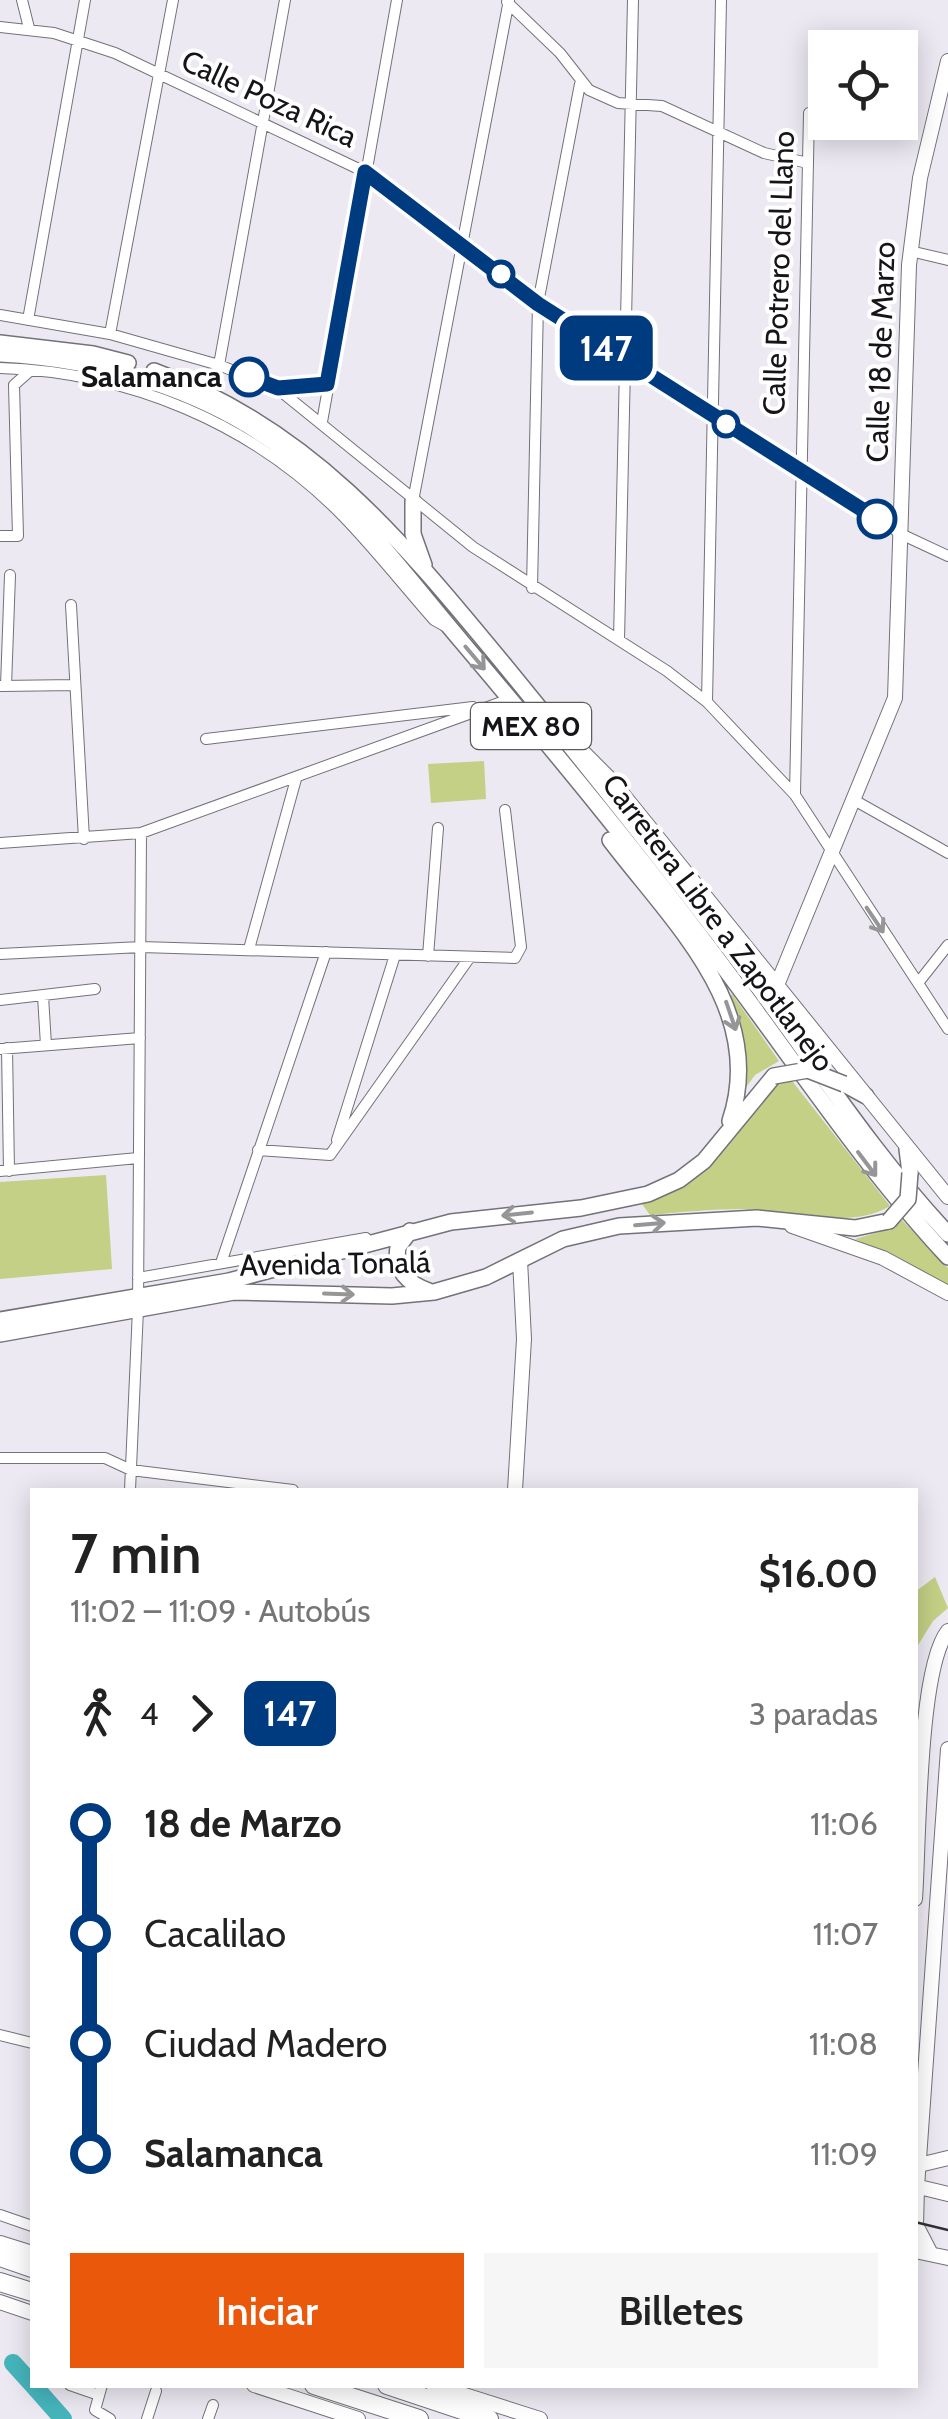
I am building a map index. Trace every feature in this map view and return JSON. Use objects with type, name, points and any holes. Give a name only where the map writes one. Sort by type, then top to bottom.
[{"type":"highway","points":[[0,2257],[30,2267]]},
{"type":"highway","points":[[0,2282],[30,2291]]},
{"type":"highway","points":[[323,2388],[418,2419]]},
{"type":"highway","points":[[395,2388],[490,2419]]},
{"type":"main road","name":"Carretera Libre a Zapotlanejo","points":[[0,343],[111,358],[200,388],[284,436],[352,492],[542,711],[743,966],[857,1128],[948,1234]]},
{"type":"main road","name":"Carretera Libre a Zapotlanejo","points":[[0,354],[156,382],[286,452],[342,500],[513,703],[731,976],[880,1182],[948,1257]]},
{"type":"main road","points":[[413,501],[413,534],[429,578]]},
{"type":"main road","points":[[513,703],[529,732],[723,993],[741,1052],[736,1100],[723,1138]]},
{"type":"main road","name":"Avenida Tonalá","points":[[0,1334],[229,1281],[452,1222],[627,1201],[679,1180],[723,1138],[774,1076],[808,1070],[866,1096]]},
{"type":"main road","name":"Avenida Tonalá","points":[[0,1320],[260,1290],[392,1296],[434,1292],[486,1278],[563,1239],[619,1226],[757,1218],[855,1228],[889,1221],[908,1199],[910,1173],[906,1149]]},
{"type":"main road","points":[[403,1233],[398,1266],[409,1281],[434,1292]]},
{"type":"street","points":[[22,0],[29,28]]},
{"type":"street","points":[[28,320],[85,0]]},
{"type":"street","points":[[110,334],[173,0]]},
{"type":"street","points":[[219,365],[285,0]]},
{"type":"street","points":[[322,422],[398,0]]},
{"type":"street","points":[[619,640],[633,0]]},
{"type":"street","points":[[707,702],[721,0]]},
{"type":"street","points":[[507,1],[560,53],[580,84],[628,105],[662,106],[764,153],[808,163]]},
{"type":"street","points":[[413,501],[464,246],[507,1]]},
{"type":"street","name":"Calle Poza Rica","points":[[0,27],[29,28],[78,39],[365,172],[538,304],[626,362],[904,535],[948,556]]},
{"type":"street","name":"Calle 18 de Marzo","points":[[777,985],[896,698],[910,251],[920,178],[948,61]]},
{"type":"street","points":[[532,588],[538,304],[580,84]]},
{"type":"street","name":"Calle Potrero del Llano","points":[[795,795],[808,140]]},
{"type":"street","points":[[910,251],[948,260]]},
{"type":"street","points":[[0,315],[110,334],[219,365],[278,388],[413,501],[532,588],[619,640],[707,702],[795,795],[948,1030]]},
{"type":"street","points":[[14,385],[31,370]]},
{"type":"street","points":[[0,372],[90,370]]},
{"type":"street","points":[[0,372],[14,385],[18,536],[0,536]]},
{"type":"street","points":[[278,388],[327,384]]},
{"type":"street","points":[[10,575],[3,686],[75,684]]},
{"type":"street","points":[[71,604],[84,839]]},
{"type":"street","points":[[206,739],[513,703]]},
{"type":"street","points":[[0,843],[142,833],[492,705]]},
{"type":"street","name":"Carretera Libre a Zapotlanejo","points":[[542,711],[612,782],[948,1198]]},
{"type":"street","points":[[249,949],[296,778]]},
{"type":"street","points":[[854,800],[948,853]]},
{"type":"street","points":[[0,954],[141,947],[519,956],[505,810]]},
{"type":"street","points":[[428,956],[438,828]]},
{"type":"street","points":[[130,1488],[138,1302],[142,833]]},
{"type":"street","points":[[918,984],[948,945]]},
{"type":"street","points":[[221,1263],[326,952]]},
{"type":"street","points":[[333,1151],[394,954]]},
{"type":"street","points":[[258,1150],[320,1158],[333,1151],[470,957]]},
{"type":"street","points":[[0,1000],[95,990]]},
{"type":"street","points":[[43,996],[46,1045]]},
{"type":"street","points":[[138,1158],[4,1171],[4,1049],[140,1038]]},
{"type":"street","points":[[782,1222],[883,1258],[948,1293]]},
{"type":"street","points":[[138,1278],[403,1233]]},
{"type":"street","points":[[515,1488],[524,1339],[520,1260]]},
{"type":"street","points":[[0,1458],[105,1458],[131,1470],[277,1488]]},
{"type":"street","points":[[918,1854],[929,1695],[935,1655],[948,1631]]},
{"type":"street","points":[[918,2173],[919,2116],[948,1749]]},
{"type":"street","points":[[0,2035],[30,2042]]},
{"type":"street","points":[[919,2166],[948,2158]]},
{"type":"street","points":[[918,2186],[948,2194]]},
{"type":"street","points":[[0,2215],[30,2225]]},
{"type":"street","points":[[918,2229],[931,2254]]},
{"type":"street","points":[[0,2243],[30,2253]]},
{"type":"street","points":[[918,2251],[948,2258]]},
{"type":"street","points":[[0,2302],[30,2311]]},
{"type":"street","points":[[263,2388],[358,2419]]},
{"type":"street","points":[[101,2390],[96,2412],[110,2419]]},
{"type":"street","points":[[147,2419],[156,2391]]},
{"type":"street","points":[[471,2392],[540,2419]]},
{"type":"street","points":[[208,2419],[213,2405]]},
{"type":"green space","points":[[484,761],[486,799],[431,803],[428,764]]},
{"type":"green space","points":[[732,994],[779,1061],[755,1075],[744,1090],[746,1053],[729,996]]},
{"type":"green space","points":[[789,1077],[890,1206],[874,1213],[838,1218],[744,1209],[650,1215],[642,1204],[713,1162],[770,1093]]},
{"type":"green space","points":[[106,1175],[112,1269],[0,1279],[0,1182]]},
{"type":"green space","points":[[902,1220],[948,1268],[948,1286],[855,1239],[890,1229]]},
{"type":"green space","points":[[935,1577],[948,1608],[933,1621],[918,1645],[918,1590]]},
{"type":"waterway","points":[[13,2363],[30,2382]]},
{"type":"waterway","points":[[36,2388],[63,2419]]},
{"type":"railway","points":[[918,2223],[948,2230]]},
{"type":"bus line","name":"147","points":[[249,377],[278,388],[327,384],[365,172],[538,304],[877,519]]},
{"type":"place","name":"Salamanca","points":[[249,377]]}]
